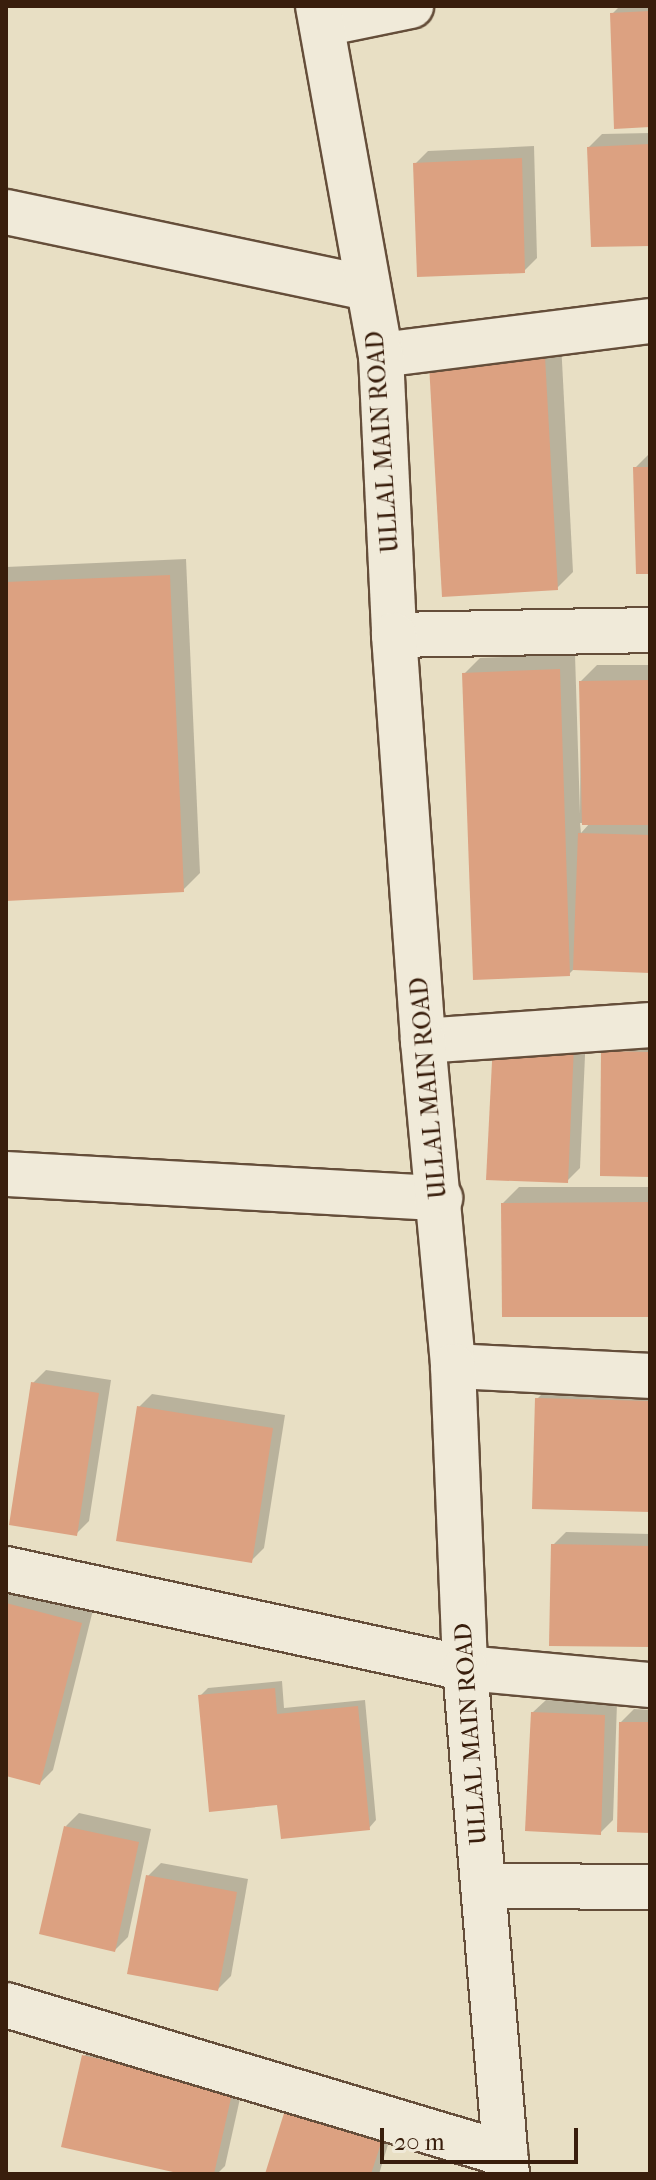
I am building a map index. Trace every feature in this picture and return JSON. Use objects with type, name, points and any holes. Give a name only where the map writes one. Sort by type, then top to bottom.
[{"type":"street","points":[[320,15],[411,6]]},
{"type":"street","name":"ULLAL MAIN ROAD","points":[[320,15],[381,355],[394,635],[423,1041],[440,1198],[453,1366],[465,1668],[506,2164]]},
{"type":"street","points":[[6,212],[368,288]]},
{"type":"street","points":[[381,355],[650,321]]},
{"type":"street","points":[[394,635],[650,630]]},
{"type":"street","points":[[423,1041],[650,1025]]},
{"type":"street","points":[[6,1174],[440,1198]]},
{"type":"street","points":[[453,1366],[650,1376]]},
{"type":"street","points":[[6,1569],[465,1668],[650,1685]]},
{"type":"street","points":[[483,1886],[650,1887]]},
{"type":"street","points":[[6,2005],[506,2164]]},
{"type":"building","points":[[650,11],[650,127],[614,129],[610,13]]},
{"type":"building","points":[[650,144],[650,246],[591,247],[587,147]]},
{"type":"building","points":[[522,158],[525,273],[417,277],[413,163]]},
{"type":"building","points":[[545,357],[558,590],[442,597],[429,364]]},
{"type":"building","points":[[633,467],[650,467],[650,574],[636,574]]},
{"type":"building","points":[[170,575],[184,892],[6,901],[6,582]]},
{"type":"building","points":[[560,669],[570,976],[473,980],[462,673]]},
{"type":"building","points":[[650,680],[650,825],[582,825],[579,681]]},
{"type":"building","points":[[578,833],[650,835],[650,973],[573,970]]},
{"type":"building","points":[[493,1042],[574,1045],[568,1183],[486,1180]]},
{"type":"building","points":[[601,1051],[650,1052],[650,1177],[600,1176]]},
{"type":"building","points":[[650,1202],[650,1317],[502,1317],[501,1203]]},
{"type":"building","points":[[31,1382],[99,1393],[77,1536],[9,1525]]},
{"type":"building","points":[[535,1398],[650,1401],[650,1512],[532,1509]]},
{"type":"building","points":[[137,1406],[273,1428],[252,1563],[116,1541]]},
{"type":"building","points":[[551,1544],[650,1546],[650,1647],[549,1646]]},
{"type":"building","points":[[6,1603],[82,1623],[40,1785],[6,1776]]},
{"type":"building","points":[[275,1688],[277,1714],[358,1706],[370,1830],[281,1839],[277,1805],[209,1812],[198,1695]]},
{"type":"building","points":[[531,1712],[605,1715],[601,1835],[525,1831]]},
{"type":"building","points":[[619,1722],[650,1722],[650,1833],[617,1832]]},
{"type":"building","points":[[64,1826],[139,1842],[115,1952],[39,1934]]},
{"type":"building","points":[[146,1875],[237,1892],[218,1991],[127,1974]]},
{"type":"building","points":[[82,2055],[233,2089],[214,2174],[182,2174],[61,2147]]},
{"type":"building","points":[[290,2094],[387,2125],[371,2174],[265,2174]]}]
